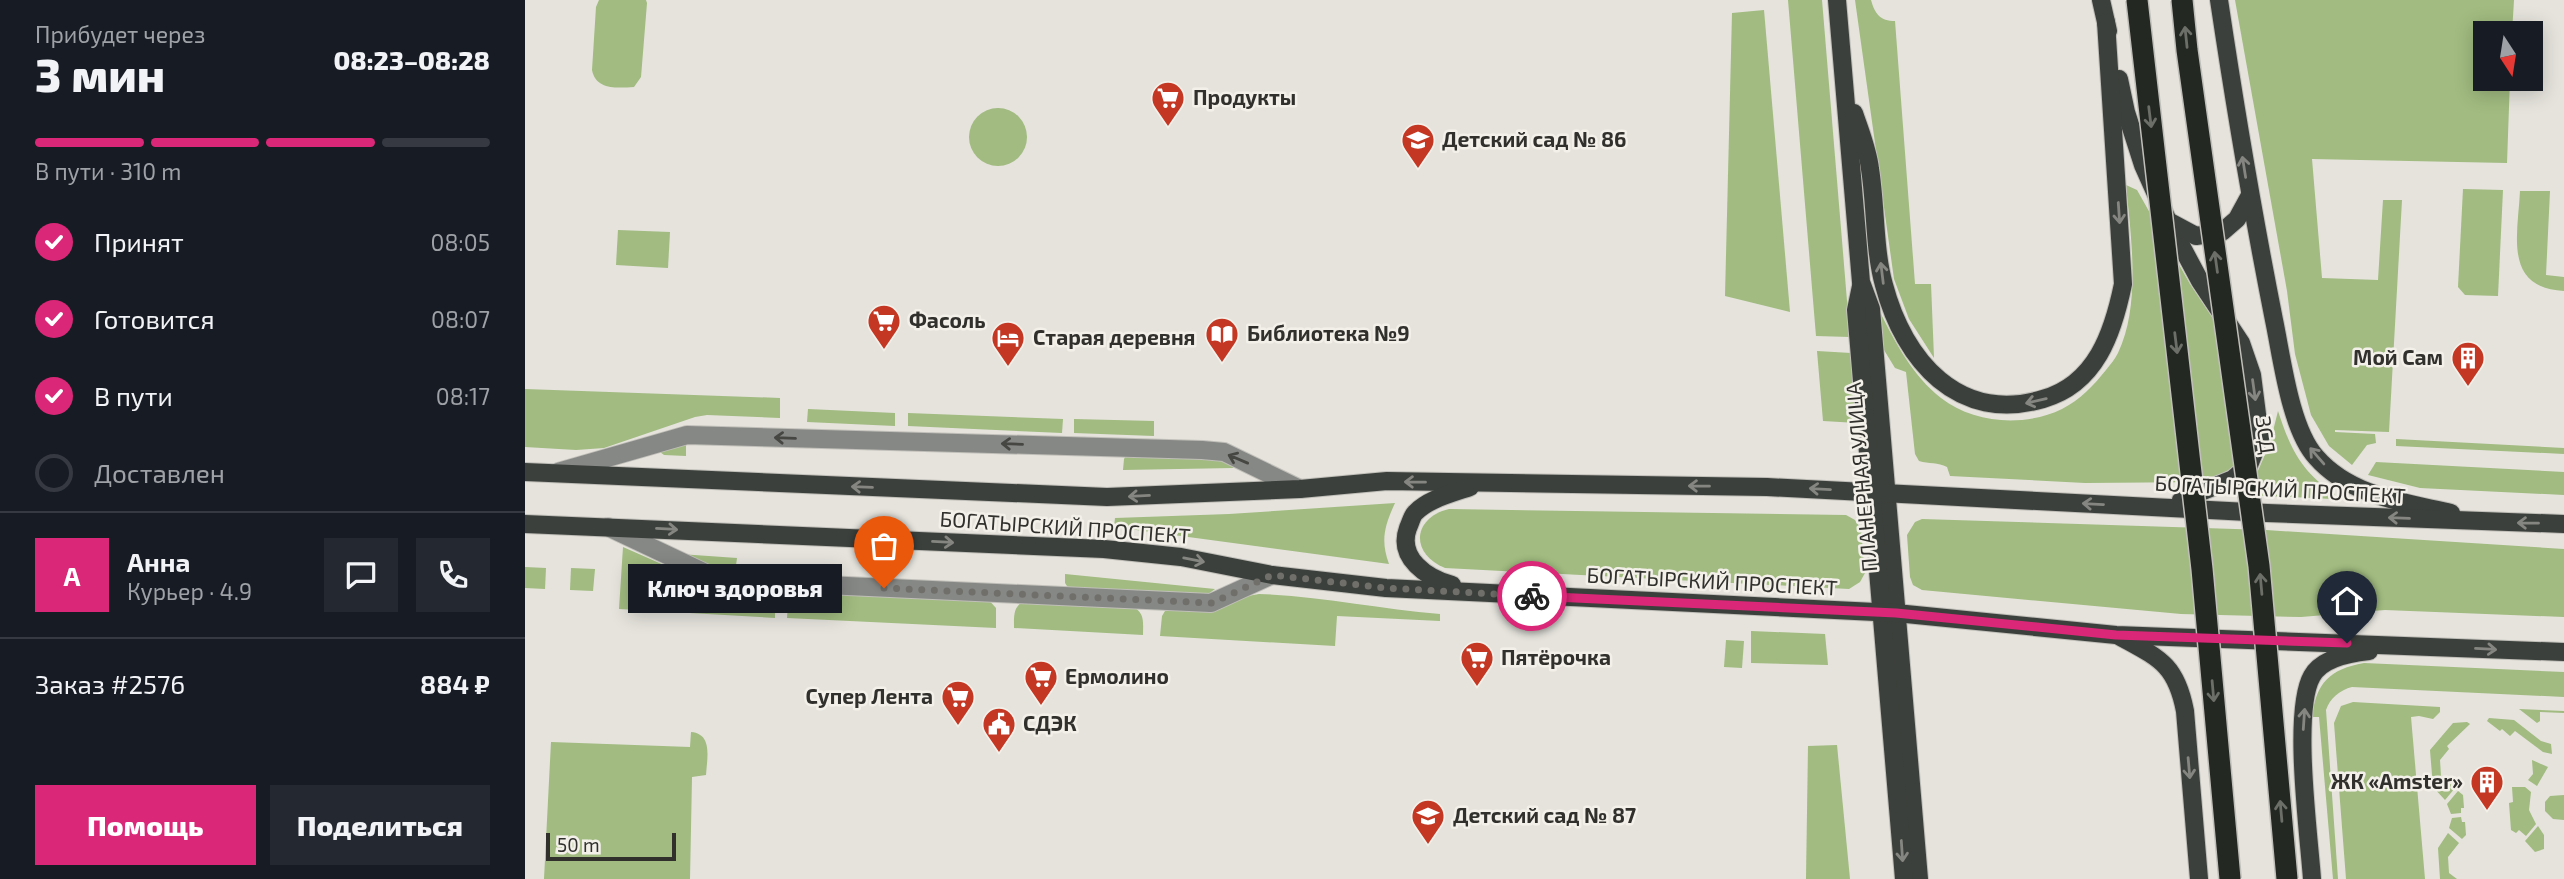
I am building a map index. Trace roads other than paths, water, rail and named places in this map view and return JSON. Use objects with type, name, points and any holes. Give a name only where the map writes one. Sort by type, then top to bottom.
[{"type":"highway","points":[[2137,0],[2201,569],[2230,879]]},
{"type":"highway","name":"ЗСД","points":[[2182,0],[2259,566],[2287,879]]},
{"type":"main road","name":"ПЛАНЕРНАЯ УЛИЦА","points":[[1837,0],[1861,282],[1856,310],[1879,493],[1889,613],[1904,879]]},
{"type":"main road","points":[[2101,0],[2126,112],[2143,165],[2168,221],[2200,281],[2241,343],[2252,375],[2260,438],[2249,465],[2233,479],[2161,507]]},
{"type":"main road","points":[[2219,0],[2249,197],[2290,398],[2305,440],[2315,457],[2353,486],[2370,494],[2492,522]]},
{"type":"main road","points":[[1843,78],[1870,166],[1883,283],[1891,307],[1910,345],[1927,369],[1950,390],[1972,400],[2001,405],[2030,403],[2053,396],[2094,366],[2117,314],[2123,284],[2106,23]]},
{"type":"main road","points":[[2168,221],[2196,236],[2223,232],[2237,219],[2249,197]]},
{"type":"main road","name":"БОГАТЫРСКИЙ ПРОСПЕКТ","points":[[525,472],[1107,497],[1300,489],[1387,481],[1767,487],[2564,524]]},
{"type":"main road","points":[[1482,594],[1433,580],[1409,558],[1405,537],[1414,513],[1439,498],[1483,482]]},
{"type":"main road","name":"БОГАТЫРСКИЙ ПРОСПЕКТ","points":[[525,524],[1104,549],[1181,557],[1272,575],[1386,588],[1889,613],[2116,635],[2564,652]]},
{"type":"main road","name":"ПЛАНЕРНАЯ УЛИЦА","points":[[1889,613],[1919,879]]},
{"type":"main road","points":[[2116,635],[2152,655],[2174,675],[2181,689],[2199,879]]},
{"type":"main road","points":[[2312,879],[2302,729],[2306,691],[2313,675],[2321,665],[2330,660],[2358,652],[2418,646]]},
{"type":"street","points":[[555,473],[687,435],[1202,450],[1224,452],[1300,489]]},
{"type":"street","points":[[605,526],[720,580],[1212,603],[1272,575]]},
{"type":"place","name":"Продукты","points":[[1168,128]]},
{"type":"place","name":"Детский сад № 86","points":[[1418,170]]},
{"type":"place","name":"Фасоль","points":[[884,351]]},
{"type":"place","name":"Библиотека №9","points":[[1222,364]]},
{"type":"place","name":"Старая деревня","points":[[1008,368]]},
{"type":"place","name":"Мой Сам","points":[[2468,388]]},
{"type":"place","name":"Ключ здоровья","points":[[884,588]]},
{"type":"place","name":"Пятёрочка","points":[[1477,688]]},
{"type":"place","name":"Ермолино","points":[[1041,707]]},
{"type":"place","name":"Супер Лента","points":[[958,727]]},
{"type":"place","name":"СДЭК","points":[[999,754]]},
{"type":"place","name":"ЖК «Amster»","points":[[2487,812]]},
{"type":"place","name":"Детский сад № 87","points":[[1428,846]]}]
